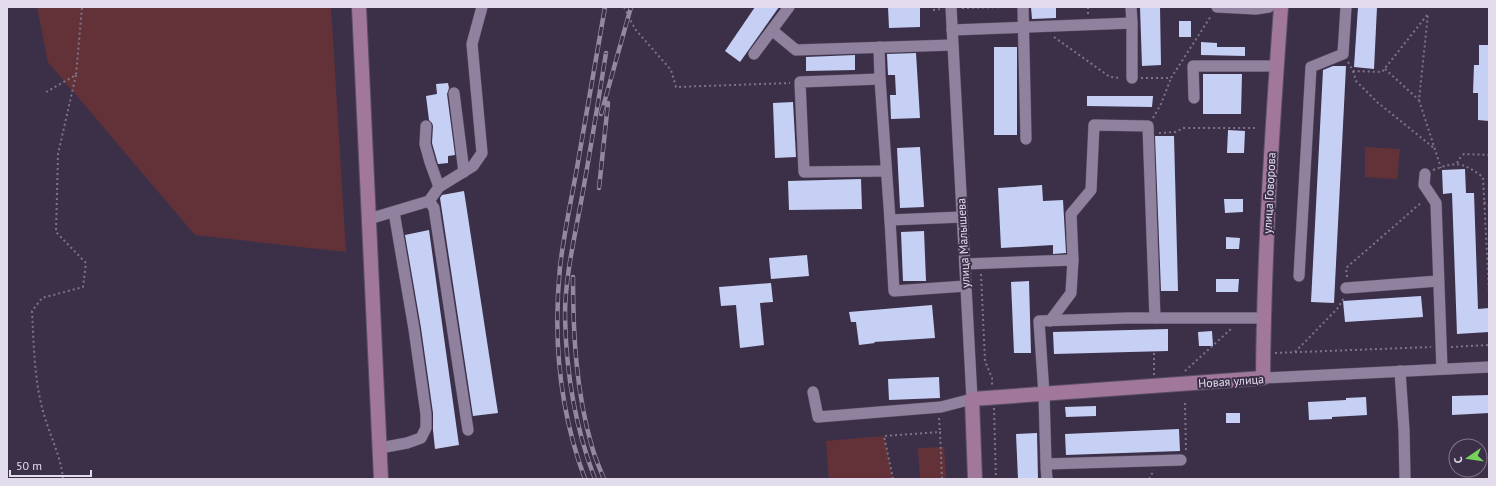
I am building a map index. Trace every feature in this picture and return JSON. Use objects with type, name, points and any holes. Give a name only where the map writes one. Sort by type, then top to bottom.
[{"type":"main road","points":[[360,7],[381,479]]},
{"type":"main road","name":"улица Говорова","points":[[1263,378],[1263,318],[1269,175],[1281,7]]},
{"type":"main road","name":"Новая улица","points":[[972,399],[1263,378]]},
{"type":"main road","name":"улица Малышева","points":[[972,399],[975,479]]},
{"type":"street","points":[[369,219],[429,201],[439,187],[473,166],[482,153],[472,44],[482,7]]},
{"type":"street","points":[[754,54],[789,7]]},
{"type":"street","points":[[1023,7],[1026,139]]},
{"type":"street","points":[[1131,7],[1132,78]]},
{"type":"street","points":[[1217,7],[1256,9],[1269,7]]},
{"type":"street","points":[[1299,276],[1312,67],[1343,54],[1346,7]]},
{"type":"street","name":"улица Малышева","points":[[951,8],[972,399]]},
{"type":"street","points":[[952,30],[1132,23]]},
{"type":"street","points":[[772,31],[796,50],[953,45]]},
{"type":"street","points":[[879,47],[894,291],[966,286]]},
{"type":"street","points":[[1194,98],[1193,66],[1277,66]]},
{"type":"street","points":[[880,79],[800,82],[804,172],[886,170]]},
{"type":"street","points":[[454,93],[464,172]]},
{"type":"street","points":[[1050,321],[1071,293],[1074,260],[1071,214],[1091,190],[1094,125],[1148,129],[1155,318]]},
{"type":"street","points":[[426,126],[425,144],[439,187]]},
{"type":"street","points":[[1425,174],[1424,185],[1436,203],[1442,369]]},
{"type":"street","points":[[429,201],[434,208],[468,430]]},
{"type":"street","points":[[380,448],[407,443],[421,438],[426,428],[426,414],[421,375],[394,212]]},
{"type":"street","points":[[890,220],[962,217]]},
{"type":"street","points":[[965,264],[1074,260]]},
{"type":"street","points":[[1347,288],[1438,281]]},
{"type":"street","points":[[1181,460],[1046,464],[1044,394],[1039,321],[1155,318],[1263,318]]},
{"type":"street","name":"Новая улица","points":[[1263,378],[1489,366]]},
{"type":"street","points":[[1400,371],[1404,430],[1405,479]]},
{"type":"street","points":[[813,392],[818,417],[941,407],[972,399]]},
{"type":"street","points":[[1046,466],[1047,479]]},
{"type":"path","points":[[62,479],[62,465],[44,417],[35,368],[32,311],[42,298],[83,287],[86,263],[56,232],[58,154],[76,75],[82,7]]},
{"type":"path","points":[[624,7],[635,29],[671,70],[676,87],[800,82]]},
{"type":"path","points":[[933,10],[951,8],[1006,7]]},
{"type":"path","points":[[1354,71],[1382,72],[1428,14],[1419,100],[1440,168]]},
{"type":"path","points":[[1343,54],[1354,71],[1356,80],[1377,102],[1435,149]]},
{"type":"path","points":[[1385,69],[1419,100]]},
{"type":"path","points":[[46,92],[76,75]]},
{"type":"path","points":[[1171,78],[1161,104],[1148,129],[1175,132],[1184,128],[1255,128]]},
{"type":"path","points":[[1457,163],[1464,154],[1489,155]]},
{"type":"path","points":[[1425,174],[1457,163],[1470,168],[1483,177],[1488,292]]},
{"type":"path","points":[[1294,353],[1337,309],[1342,300],[1348,295],[1346,268],[1431,195]]},
{"type":"path","points":[[1484,202],[1489,206]]},
{"type":"path","points":[[981,264],[985,360],[992,378],[996,479]]},
{"type":"path","points":[[1182,373],[1236,324],[1247,318]]},
{"type":"path","points":[[1263,354],[1489,345]]},
{"type":"path","points":[[1154,353],[1154,376]]},
{"type":"path","points":[[1181,460],[1186,454],[1185,403]]},
{"type":"path","points":[[893,479],[884,436],[940,432],[942,479]]},
{"type":"path","points":[[1149,479],[1156,467]]},
{"type":"shaded area","points":[[37,7],[331,7],[346,252],[195,235],[48,62]]},
{"type":"shaded area","points":[[1365,147],[1400,149],[1397,179],[1365,177]]},
{"type":"shaded area","points":[[884,436],[893,479],[829,479],[826,441]]},
{"type":"shaded area","points":[[944,447],[946,479],[920,479],[918,448]]},
{"type":"building","points":[[755,7],[779,7],[740,62],[725,51]]},
{"type":"building","points":[[888,7],[920,7],[920,27],[889,28]]},
{"type":"building","points":[[1031,7],[1056,7],[1056,18],[1032,19]]},
{"type":"building","points":[[1140,7],[1160,7],[1161,65],[1142,66]]},
{"type":"building","points":[[1358,7],[1377,7],[1374,69],[1354,67]]},
{"type":"building","points":[[1179,21],[1191,21],[1191,37],[1179,37]]},
{"type":"building","points":[[1201,42],[1217,43],[1217,47],[1245,47],[1245,56],[1201,55]]},
{"type":"building","points":[[1479,45],[1489,45],[1489,121],[1478,120],[1478,93],[1473,93],[1474,65],[1479,65]]},
{"type":"building","points":[[994,47],[1017,47],[1017,135],[994,135]]},
{"type":"building","points":[[916,53],[920,118],[891,119],[890,95],[896,95],[895,75],[888,75],[887,54]]},
{"type":"building","points":[[855,55],[855,70],[806,71],[806,57]]},
{"type":"building","points":[[1333,66],[1346,66],[1334,303],[1311,302],[1323,70]]},
{"type":"building","points":[[1203,74],[1242,74],[1241,114],[1203,114]]},
{"type":"building","points":[[448,83],[449,88],[447,94],[455,155],[448,156],[448,163],[438,164],[432,143],[433,126],[429,120],[426,96],[437,94],[436,84]]},
{"type":"building","points":[[1087,96],[1153,96],[1152,107],[1087,106]]},
{"type":"building","points":[[793,102],[796,157],[775,158],[773,103]]},
{"type":"building","points":[[1228,130],[1245,131],[1244,153],[1227,153]]},
{"type":"building","points":[[1155,136],[1174,136],[1178,291],[1161,291]]},
{"type":"building","points":[[920,147],[924,207],[900,208],[897,148]]},
{"type":"building","points":[[1465,169],[1466,193],[1474,193],[1478,309],[1489,308],[1489,332],[1457,334],[1452,193],[1443,194],[1442,170]]},
{"type":"building","points":[[861,179],[862,209],[789,210],[788,181]]},
{"type":"building","points":[[1042,185],[1043,201],[1063,200],[1066,253],[1053,254],[1053,245],[1001,248],[998,188]]},
{"type":"building","points":[[464,191],[498,413],[473,416],[440,198],[442,195]]},
{"type":"building","points":[[1224,199],[1243,199],[1243,212],[1225,213]]},
{"type":"building","points":[[429,230],[459,445],[435,449],[433,413],[421,328],[405,235]]},
{"type":"building","points":[[924,231],[926,281],[903,281],[901,232]]},
{"type":"building","points":[[1226,237],[1240,238],[1239,249],[1226,249]]},
{"type":"building","points":[[807,255],[809,276],[771,279],[769,258]]},
{"type":"building","points":[[1216,279],[1239,279],[1238,292],[1216,292]]},
{"type":"building","points":[[1029,281],[1031,353],[1014,353],[1011,282]]},
{"type":"building","points":[[771,283],[773,302],[760,303],[764,345],[740,348],[736,305],[721,306],[719,287]]},
{"type":"building","points":[[1421,296],[1423,317],[1345,322],[1343,301]]},
{"type":"building","points":[[932,305],[935,338],[874,342],[875,343],[859,345],[856,322],[851,322],[849,312]]},
{"type":"building","points":[[1168,329],[1168,351],[1054,354],[1053,332]]},
{"type":"building","points":[[1212,331],[1213,346],[1199,346],[1198,332]]},
{"type":"building","points":[[939,377],[940,398],[889,400],[888,379]]},
{"type":"building","points":[[1489,395],[1489,413],[1452,415],[1452,396]]},
{"type":"building","points":[[1366,397],[1367,415],[1309,420],[1308,402],[1346,400],[1346,398]]},
{"type":"building","points":[[1096,406],[1096,416],[1066,417],[1065,407]]},
{"type":"building","points":[[1226,413],[1240,413],[1240,423],[1226,423]]},
{"type":"building","points":[[1179,429],[1180,451],[1066,455],[1065,434]]},
{"type":"building","points":[[1037,433],[1038,479],[1018,479],[1016,434]]},
{"type":"railway","points":[[585,479],[576,454],[564,401],[560,374],[557,321],[558,294],[564,241],[605,7]]},
{"type":"railway","points":[[601,114],[631,7]]},
{"type":"railway","points":[[595,479],[582,439],[573,399],[567,358],[565,302],[570,259],[588,165],[606,53]]},
{"type":"railway","points":[[599,188],[608,103]]},
{"type":"railway","points":[[573,277],[576,363],[582,405],[592,447],[604,479]]}]
